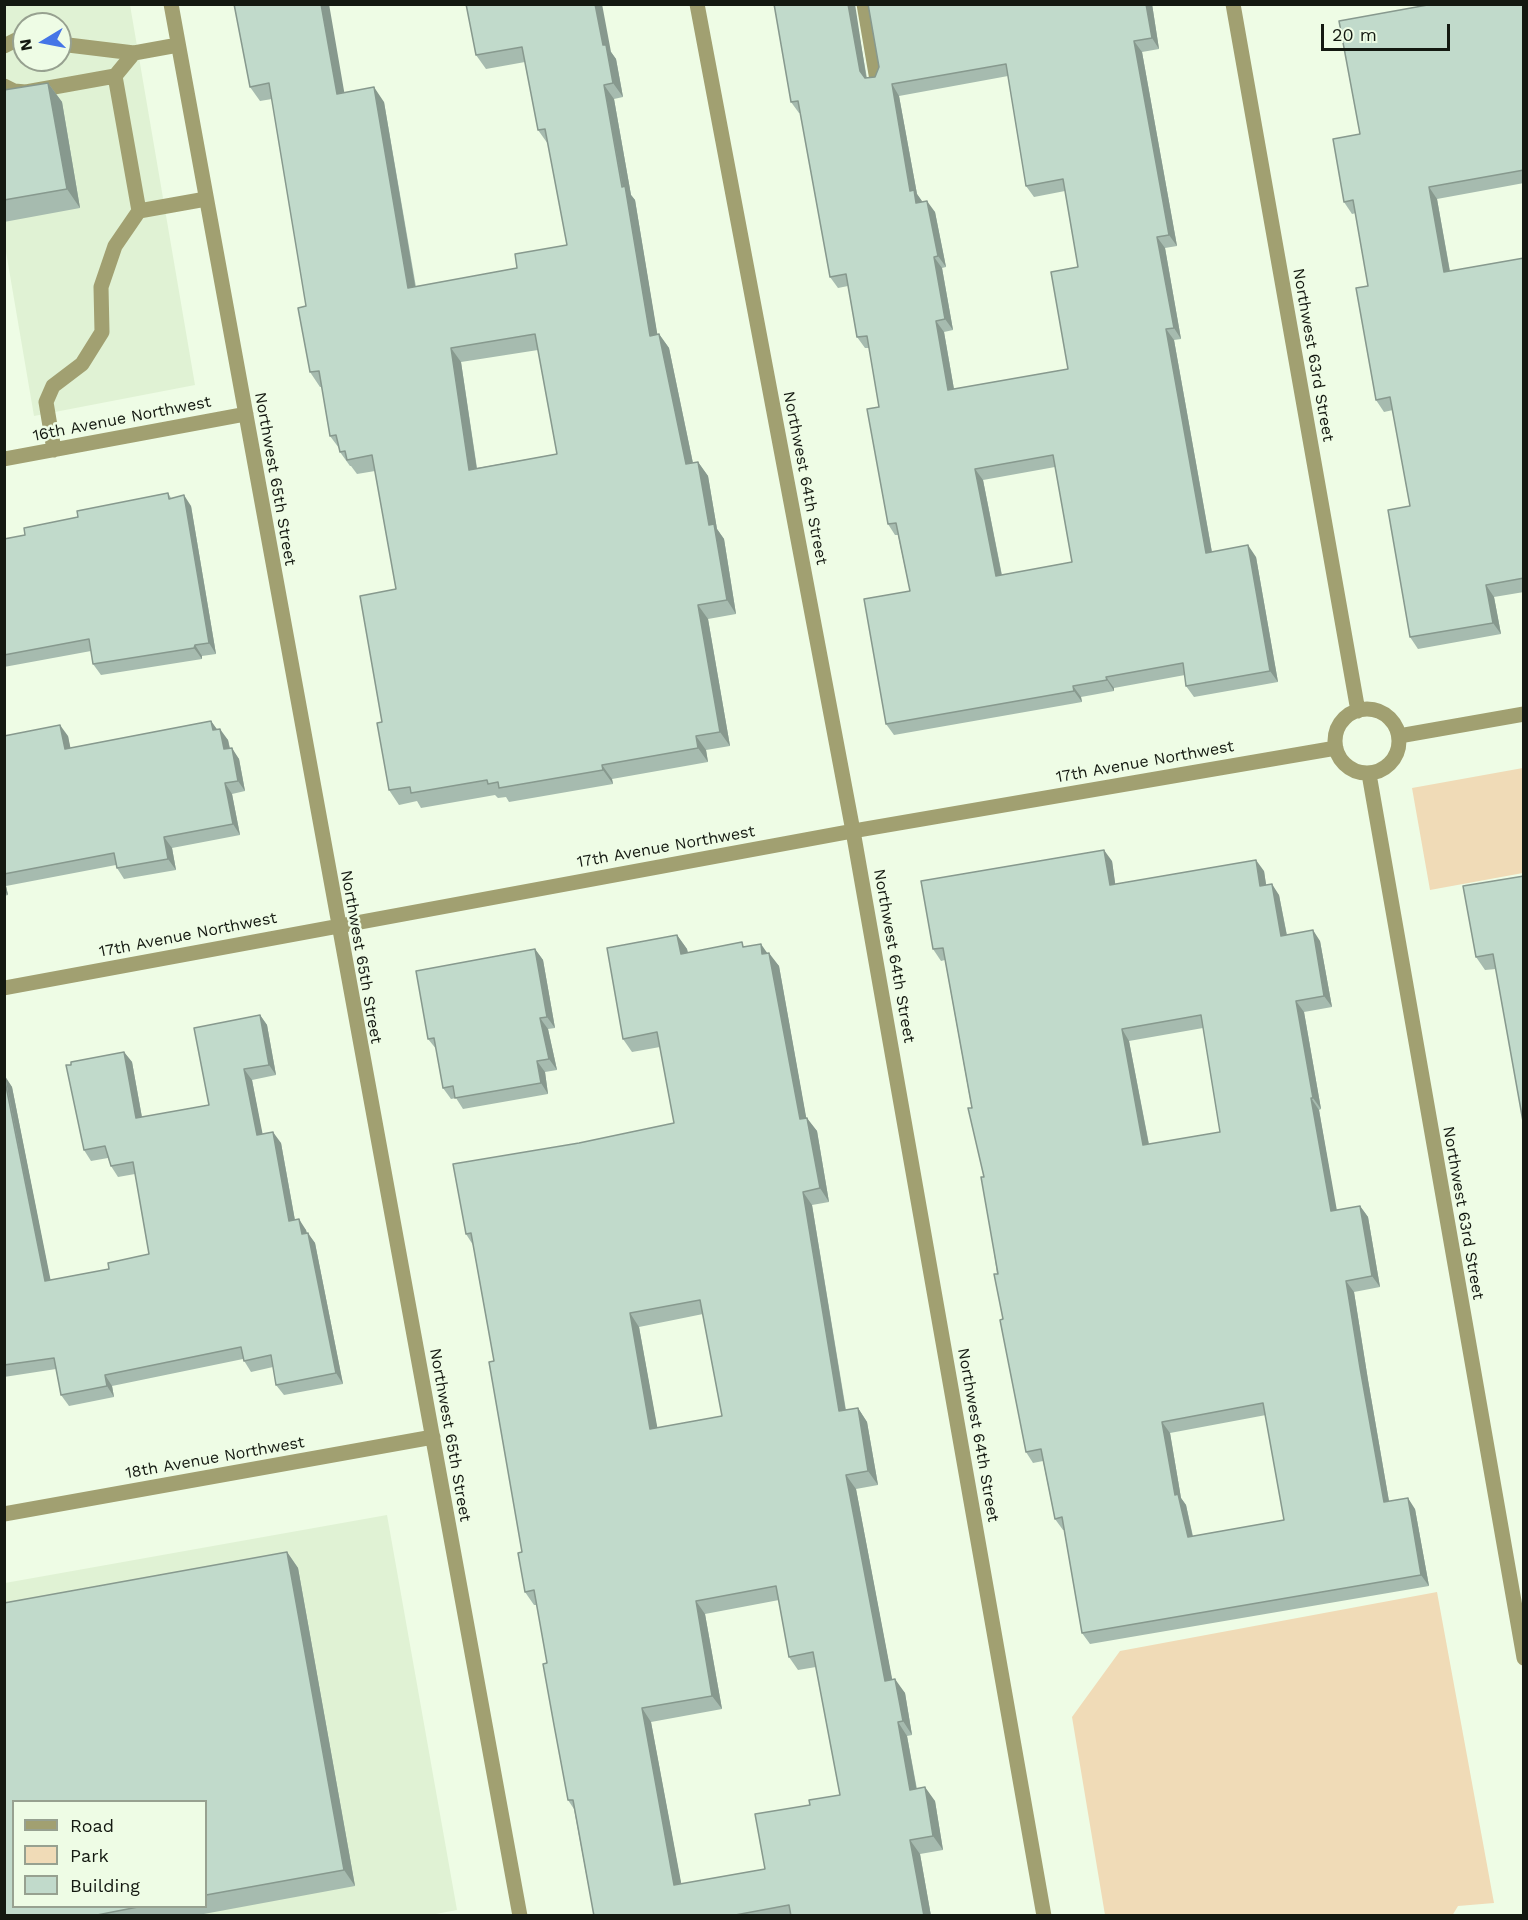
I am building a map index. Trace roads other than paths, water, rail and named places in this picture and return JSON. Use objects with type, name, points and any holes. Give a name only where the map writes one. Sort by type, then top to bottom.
[{"type":"street","name":"Northwest 65th Street","points":[[171,4],[520,1916]]},
{"type":"street","name":"Northwest 64th Street","points":[[698,4],[854,831],[1044,1916]]},
{"type":"street","points":[[864,4],[877,80]]},
{"type":"street","name":"Northwest 63rd Street","points":[[1233,4],[1358,711]]},
{"type":"street","points":[[72,45],[134,53],[178,45]]},
{"type":"street","points":[[4,86],[14,91],[26,92],[115,76],[134,53]]},
{"type":"street","points":[[54,450],[46,402],[53,386],[82,364],[102,332],[101,286],[115,246],[139,211],[115,76]]},
{"type":"street","points":[[139,211],[206,199]]},
{"type":"street","name":"16th Avenue Northwest","points":[[4,459],[246,414]]},
{"type":"street","points":[[1377,710],[1387,716],[1394,723],[1399,736],[1398,753],[1393,761],[1385,768],[1369,774],[1356,772],[1347,767],[1340,759],[1336,748],[1339,726],[1346,717],[1358,711],[1377,710]]},
{"type":"street","points":[[1399,736],[1524,714]]},
{"type":"street","name":"17th Avenue Northwest","points":[[4,988],[854,831],[1336,748]]},
{"type":"street","name":"Northwest 63rd Street","points":[[1369,774],[1524,1658]]},
{"type":"street","name":"18th Avenue Northwest","points":[[4,1514],[433,1437]]}]
